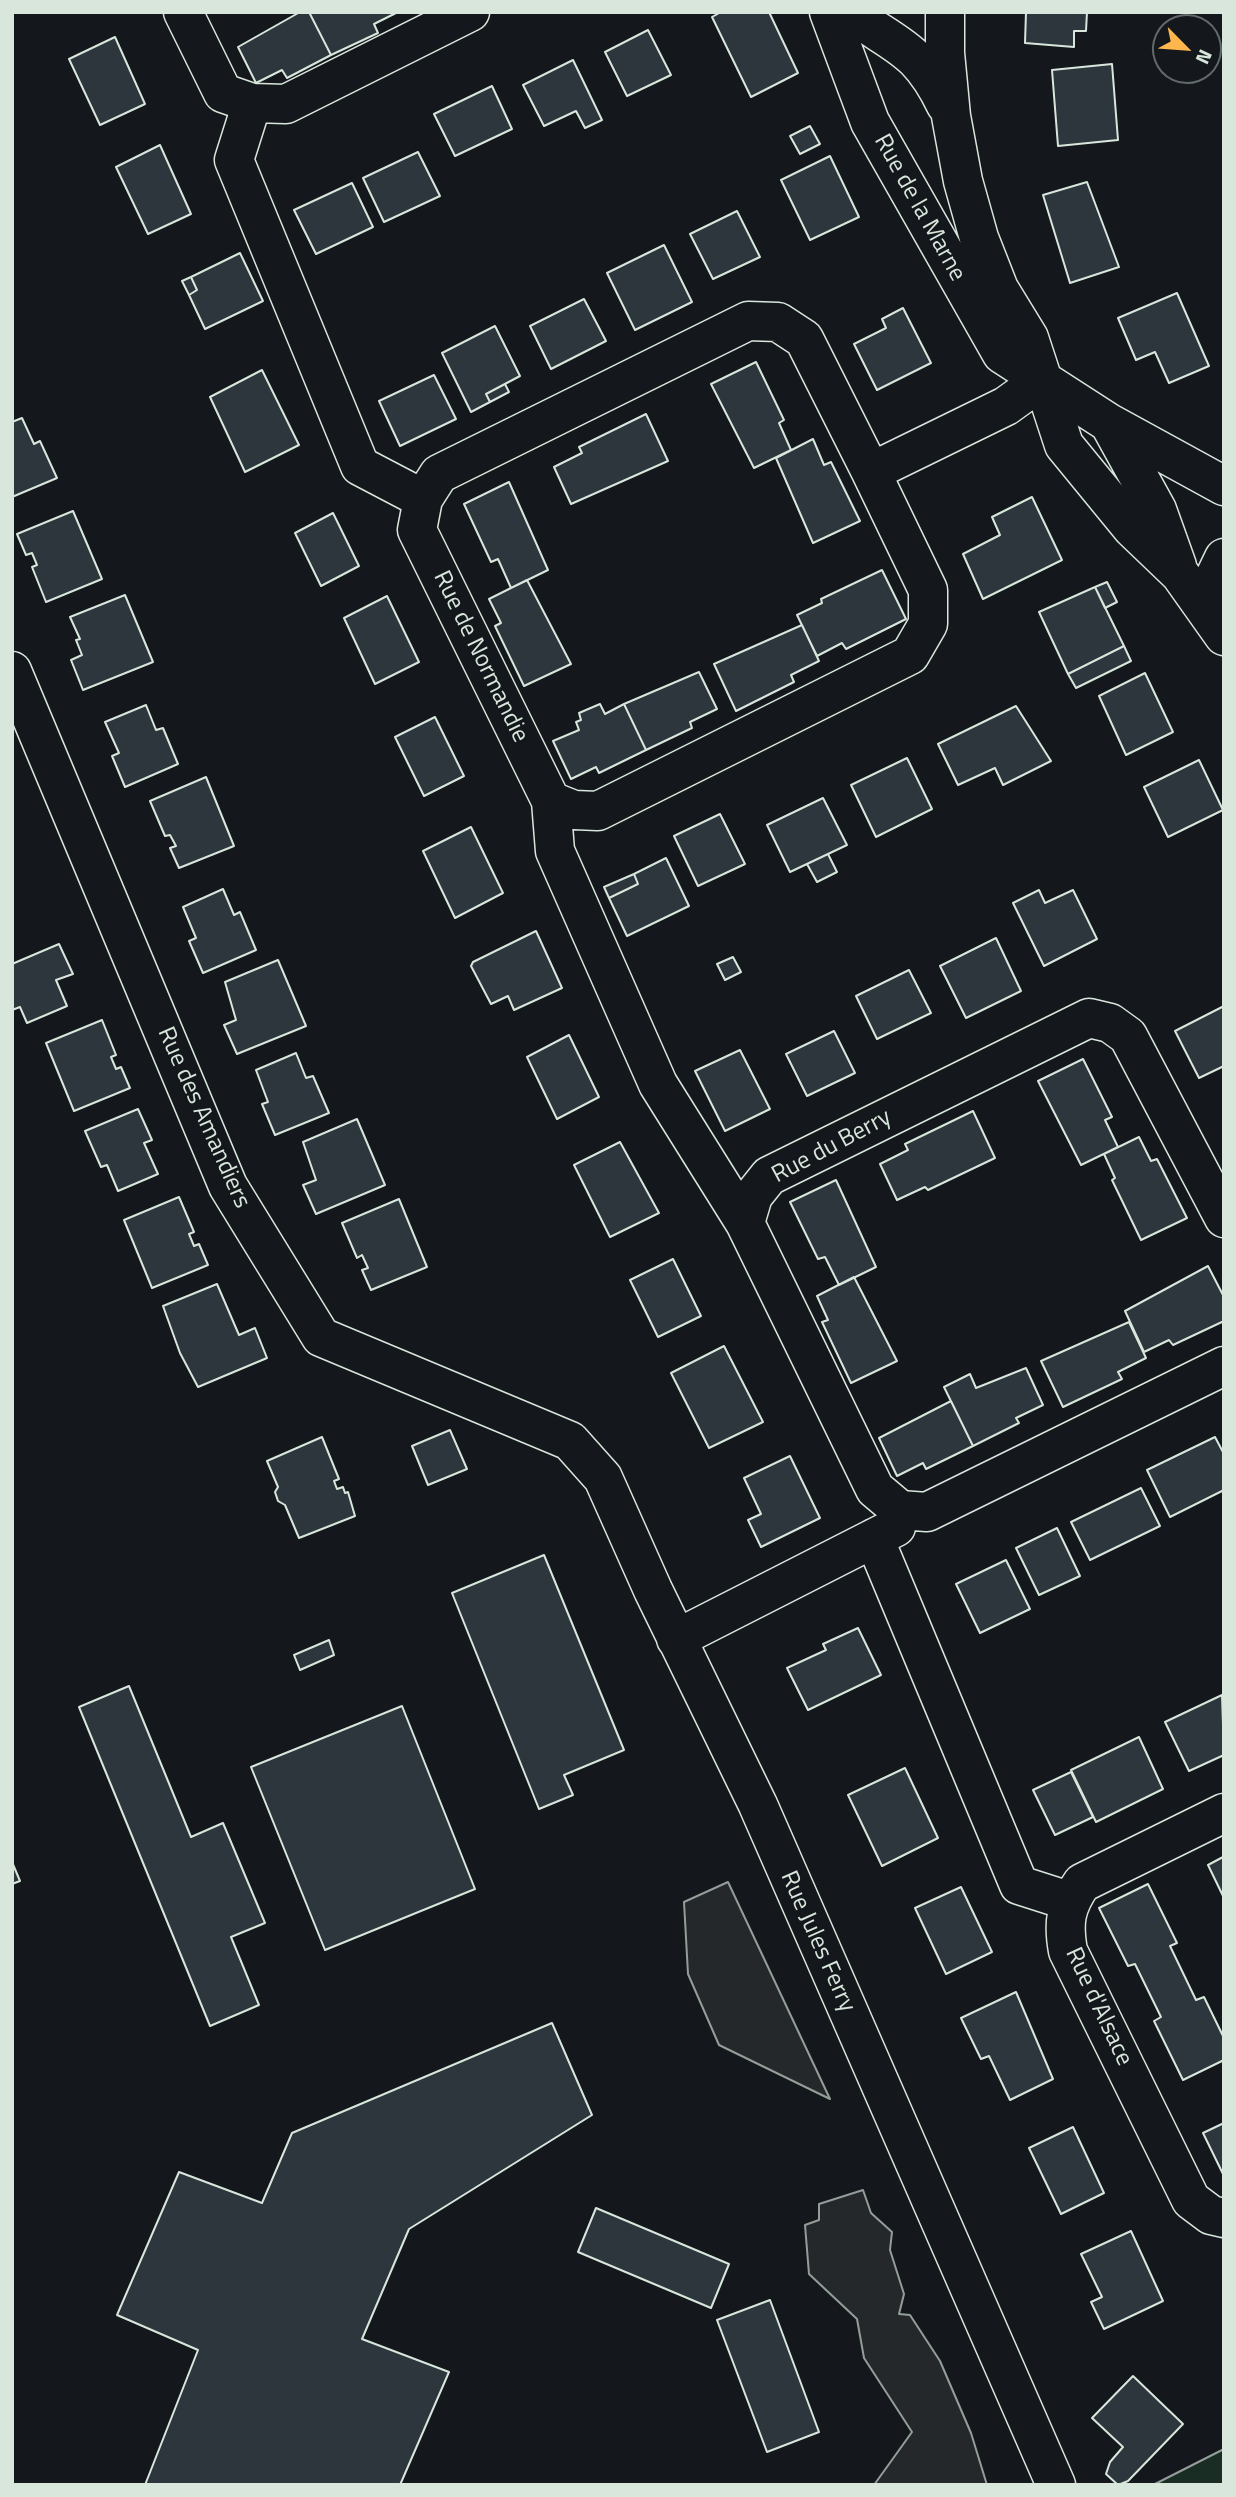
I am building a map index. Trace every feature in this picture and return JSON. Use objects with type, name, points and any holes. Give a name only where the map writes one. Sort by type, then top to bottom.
[{"type":"street","points":[[183,12],[223,93],[252,103],[286,104],[470,12]]},
{"type":"street","name":"Rue de la Marne","points":[[829,12],[870,122],[1002,354],[1109,423],[1224,486]]},
{"type":"street","points":[[849,12],[892,24],[931,74],[951,116]]},
{"type":"street","points":[[945,12],[944,52],[951,116],[963,181],[979,238],[999,289],[1030,338],[1064,445],[1132,528],[1180,574],[1217,626]]},
{"type":"street","points":[[852,70],[892,24]]},
{"type":"street","points":[[252,103],[234,160],[360,466],[423,499]]},
{"type":"street","name":"Rue de Normandie","points":[[748,321],[778,322],[804,339],[871,472],[928,590],[928,624],[910,655],[598,811],[574,810],[551,801],[417,530],[423,499],[439,474],[748,321]]},
{"type":"street","points":[[871,472],[1006,406],[1042,380]]},
{"type":"street","points":[[1109,423],[1157,510],[1180,574]]},
{"type":"street","points":[[1217,626],[1208,591],[1224,558]]},
{"type":"street","name":"Rue des Amandiers","points":[[12,671],[228,1186],[321,1337],[539,1429]]},
{"type":"street","points":[[551,801],[555,850],[658,1084],[745,1223],[875,1489],[900,1510],[928,1512]]},
{"type":"street","name":"Rue du Berry","points":[[745,1223],[753,1196],[769,1176],[1088,1018],[1110,1023],[1128,1037],[1211,1159],[1224,1218]]},
{"type":"street","points":[[676,1639],[874,1538],[1224,1366]]},
{"type":"street","name":"Rue Jules Ferry","points":[[539,1429],[570,1441],[603,1478],[676,1639],[758,1805],[1056,2485]]},
{"type":"street","points":[[874,1538],[1019,1885],[1069,1901],[1082,1883],[1224,1813]]},
{"type":"street","name":"Rue d'Alsace","points":[[1069,1901],[1064,1926],[1068,1951],[1191,2200],[1211,2215],[1224,2218]]},
{"type":"green space","points":[[1224,2449],[1224,2485],[1153,2485]]},
{"type":"shaded area","points":[[728,1882],[830,2099],[719,2045],[688,1974],[684,1902]]},
{"type":"shaded area","points":[[863,2190],[871,2213],[892,2232],[890,2250],[904,2294],[899,2314],[910,2315],[940,2361],[971,2433],[987,2485],[874,2485],[912,2432],[864,2358],[857,2319],[809,2274],[805,2225],[819,2220],[819,2204]]},
{"type":"building","points":[[300,12],[309,12],[331,55],[287,78],[282,70],[256,83],[238,47]]},
{"type":"building","points":[[309,12],[398,12],[374,24],[378,33],[331,55]]},
{"type":"building","points":[[721,12],[769,12],[798,73],[751,97],[712,17]]},
{"type":"building","points":[[1026,12],[1087,12],[1086,31],[1074,31],[1074,47],[1025,43]]},
{"type":"building","points":[[648,30],[671,75],[627,96],[605,52]]},
{"type":"building","points":[[115,37],[145,104],[100,125],[69,59]]},
{"type":"building","points":[[573,60],[602,120],[585,128],[576,111],[544,126],[523,85]]},
{"type":"building","points":[[1112,64],[1118,140],[1058,146],[1052,70]]},
{"type":"building","points":[[492,86],[512,129],[455,156],[434,114]]},
{"type":"building","points":[[810,126],[820,144],[800,154],[790,136]]},
{"type":"building","points":[[160,145],[191,214],[148,234],[116,167]]},
{"type":"building","points":[[418,152],[440,196],[384,222],[363,178]]},
{"type":"building","points":[[830,156],[859,217],[810,240],[781,180]]},
{"type":"building","points":[[1087,182],[1119,267],[1070,283],[1043,195]]},
{"type":"building","points":[[352,183],[373,227],[316,254],[294,210]]},
{"type":"building","points":[[737,211],[760,257],[713,279],[690,234]]},
{"type":"building","points":[[664,245],[692,302],[635,330],[607,273]]},
{"type":"building","points":[[240,253],[263,301],[205,329],[189,295],[197,290],[191,277]]},
{"type":"building","points":[[191,277],[197,290],[189,295],[182,281]]},
{"type":"building","points":[[1177,293],[1209,366],[1169,383],[1155,352],[1136,360],[1118,318]]},
{"type":"building","points":[[584,299],[606,341],[551,369],[530,326]]},
{"type":"building","points":[[903,308],[931,363],[877,390],[854,344],[886,328],[882,319]]},
{"type":"building","points":[[495,326],[520,376],[486,394],[490,402],[471,412],[442,353]]},
{"type":"building","points":[[756,362],[784,420],[779,423],[791,450],[754,468],[711,384]]},
{"type":"building","points":[[262,370],[299,445],[245,472],[210,397]]},
{"type":"building","points":[[434,375],[456,419],[400,446],[379,401]]},
{"type":"building","points":[[505,384],[509,392],[490,402],[486,394]]},
{"type":"building","points":[[646,414],[668,461],[571,504],[554,467],[582,453],[579,447]]},
{"type":"building","points":[[22,418],[34,444],[40,441],[57,478],[12,497],[12,422]]},
{"type":"building","points":[[813,439],[824,465],[831,462],[860,521],[813,543],[776,458]]},
{"type":"building","points":[[509,482],[548,570],[511,588],[498,559],[491,562],[464,504]]},
{"type":"building","points":[[1032,497],[1062,560],[983,599],[963,554],[1000,535],[992,517]]},
{"type":"building","points":[[73,511],[102,579],[46,602],[32,567],[37,565],[32,553],[26,555],[17,534]]},
{"type":"building","points":[[333,513],[359,566],[321,586],[295,533]]},
{"type":"building","points":[[882,570],[906,619],[846,649],[842,643],[817,656],[797,615],[822,603],[821,599]]},
{"type":"building","points":[[527,580],[571,664],[524,686],[495,626],[501,623],[489,599]]},
{"type":"building","points":[[1107,582],[1117,602],[1105,608],[1095,587]]},
{"type":"building","points":[[1095,587],[1124,646],[1068,674],[1039,612]]},
{"type":"building","points":[[125,595],[153,662],[83,690],[71,660],[82,655],[76,640],[80,639],[70,617]]},
{"type":"building","points":[[387,596],[419,662],[375,684],[344,618]]},
{"type":"building","points":[[802,625],[819,661],[791,675],[794,682],[736,711],[714,664]]},
{"type":"building","points":[[1124,646],[1131,661],[1076,688],[1068,674]]},
{"type":"building","points":[[699,672],[717,709],[690,722],[692,728],[646,750],[624,704]]},
{"type":"building","points":[[1145,673],[1173,732],[1126,755],[1099,696]]},
{"type":"building","points":[[600,704],[605,714],[624,704],[646,750],[599,773],[596,767],[571,779],[553,741],[579,730],[576,722],[581,720],[579,713]]},
{"type":"building","points":[[146,705],[156,730],[163,728],[178,764],[125,787],[112,756],[119,753],[105,722]]},
{"type":"building","points":[[1016,706],[1051,761],[1003,785],[995,768],[958,785],[938,744]]},
{"type":"building","points":[[435,717],[464,776],[424,796],[395,737]]},
{"type":"building","points":[[907,758],[932,809],[876,837],[851,785]]},
{"type":"building","points":[[1199,760],[1223,810],[1168,837],[1144,787]]},
{"type":"building","points":[[206,777],[234,846],[179,868],[170,848],[176,846],[170,835],[165,836],[150,801]]},
{"type":"building","points":[[823,798],[847,845],[790,872],[767,825]]},
{"type":"building","points":[[720,814],[745,864],[698,886],[674,836]]},
{"type":"building","points":[[471,827],[503,893],[455,918],[423,851]]},
{"type":"building","points":[[828,854],[837,872],[817,882],[807,864]]},
{"type":"building","points":[[666,858],[689,906],[627,936],[609,898],[638,884],[634,874]]},
{"type":"building","points":[[634,874],[638,884],[609,898],[604,887]]},
{"type":"building","points":[[223,889],[234,915],[240,912],[256,950],[203,973],[189,941],[196,938],[183,907]]},
{"type":"building","points":[[1039,890],[1045,903],[1073,890],[1097,939],[1044,966],[1013,903]]},
{"type":"building","points":[[536,931],[562,988],[514,1010],[508,996],[491,1004],[471,966],[473,962]]},
{"type":"building","points":[[996,938],[1021,991],[966,1018],[940,966]]},
{"type":"building","points":[[59,944],[73,974],[56,980],[67,1006],[27,1023],[20,1007],[12,1010],[12,964]]},
{"type":"building","points":[[733,957],[741,972],[725,980],[717,964]]},
{"type":"building","points":[[278,960],[306,1026],[237,1054],[224,1025],[236,1020],[225,982]]},
{"type":"building","points":[[909,970],[931,1013],[877,1039],[856,996]]},
{"type":"building","points":[[1224,1006],[1224,1066],[1199,1078],[1175,1031]]},
{"type":"building","points":[[102,1020],[116,1055],[111,1057],[116,1069],[121,1067],[130,1088],[74,1111],[46,1043]]},
{"type":"building","points":[[834,1031],[855,1073],[807,1096],[786,1054]]},
{"type":"building","points":[[569,1035],[599,1097],[557,1119],[527,1057]]},
{"type":"building","points":[[740,1050],[770,1109],[725,1131],[695,1071]]},
{"type":"building","points":[[296,1053],[306,1078],[313,1076],[329,1113],[275,1135],[262,1104],[268,1102],[256,1070]]},
{"type":"building","points":[[1083,1059],[1112,1117],[1105,1120],[1118,1147],[1081,1165],[1038,1081]]},
{"type":"building","points":[[138,1109],[152,1140],[144,1143],[158,1174],[118,1191],[107,1165],[101,1167],[85,1131]]},
{"type":"building","points":[[973,1111],[995,1158],[928,1190],[925,1187],[897,1200],[880,1164],[908,1150],[905,1144]]},
{"type":"building","points":[[357,1119],[385,1185],[316,1214],[303,1185],[316,1180],[303,1142]]},
{"type":"building","points":[[1139,1137],[1151,1161],[1157,1159],[1187,1218],[1141,1240],[1112,1180],[1115,1178],[1104,1154]]},
{"type":"building","points":[[620,1142],[659,1213],[610,1237],[574,1165]]},
{"type":"building","points":[[836,1180],[876,1267],[839,1285],[825,1257],[818,1259],[790,1202]]},
{"type":"building","points":[[179,1197],[194,1232],[189,1234],[194,1246],[199,1244],[208,1265],[152,1288],[124,1220]]},
{"type":"building","points":[[399,1199],[427,1267],[371,1290],[362,1270],[368,1268],[362,1255],[357,1258],[342,1223]]},
{"type":"building","points":[[673,1259],[701,1316],[658,1337],[630,1280]]},
{"type":"building","points":[[1208,1266],[1224,1297],[1224,1321],[1173,1345],[1169,1340],[1144,1352],[1125,1311]]},
{"type":"building","points":[[854,1277],[897,1361],[851,1383],[822,1322],[828,1320],[817,1296]]},
{"type":"building","points":[[217,1284],[239,1335],[255,1328],[267,1358],[198,1387],[180,1353],[163,1306]]},
{"type":"building","points":[[1129,1322],[1146,1358],[1118,1372],[1122,1379],[1063,1407],[1041,1361]]},
{"type":"building","points":[[724,1346],[763,1422],[709,1448],[671,1373]]},
{"type":"building","points":[[1026,1368],[1043,1405],[1016,1418],[1019,1423],[973,1446],[944,1387],[970,1374],[976,1388]]},
{"type":"building","points":[[951,1401],[973,1446],[926,1469],[923,1463],[897,1476],[879,1438]]},
{"type":"building","points":[[450,1430],[467,1469],[428,1485],[412,1446]]},
{"type":"building","points":[[322,1437],[339,1479],[334,1481],[337,1489],[343,1487],[345,1493],[348,1492],[355,1516],[299,1538],[285,1505],[278,1501],[275,1492],[278,1487],[267,1461]]},
{"type":"building","points":[[1215,1437],[1224,1454],[1224,1490],[1170,1517],[1147,1470]]},
{"type":"building","points":[[790,1456],[820,1518],[761,1547],[748,1520],[761,1514],[744,1478]]},
{"type":"building","points":[[1141,1488],[1160,1526],[1090,1560],[1071,1522]]},
{"type":"building","points":[[1057,1528],[1080,1576],[1039,1595],[1016,1548]]},
{"type":"building","points":[[544,1555],[624,1750],[564,1775],[573,1795],[539,1809],[452,1593]]},
{"type":"building","points":[[1006,1560],[1030,1609],[980,1633],[956,1584]]},
{"type":"building","points":[[858,1628],[881,1675],[808,1710],[787,1668],[826,1650],[823,1644]]},
{"type":"building","points":[[329,1640],[334,1655],[300,1670],[294,1655]]},
{"type":"building","points":[[129,1686],[191,1837],[223,1823],[265,1923],[231,1937],[259,2005],[210,2026],[79,1707]]},
{"type":"building","points":[[1222,1695],[1224,1755],[1189,1771],[1165,1722]]},
{"type":"building","points":[[402,1706],[475,1889],[325,1950],[251,1767]]},
{"type":"building","points":[[1139,1737],[1163,1789],[1096,1822],[1071,1770]]},
{"type":"building","points":[[905,1768],[938,1838],[882,1866],[848,1795]]},
{"type":"building","points":[[1071,1772],[1093,1817],[1055,1835],[1033,1790]]},
{"type":"building","points":[[1224,1858],[1224,1898],[1208,1865]]},
{"type":"building","points":[[12,1862],[20,1881],[12,1884]]},
{"type":"building","points":[[1148,1884],[1177,1943],[1170,1946],[1196,2000],[1204,1997],[1224,2038],[1224,2060],[1183,2080],[1154,2021],[1161,2017],[1135,1964],[1128,1966],[1099,1908]]},
{"type":"building","points":[[961,1887],[992,1952],[946,1974],[915,1908]]},
{"type":"building","points":[[1016,1992],[1053,2079],[1010,2100],[989,2056],[981,2059],[961,2018]]},
{"type":"building","points":[[552,2023],[592,2115],[409,2229],[362,2339],[449,2372],[400,2485],[145,2485],[198,2350],[117,2315],[179,2172],[262,2203],[292,2133]]},
{"type":"building","points":[[1224,2123],[1224,2173],[1223,2174],[1203,2133]]},
{"type":"building","points":[[1073,2127],[1104,2193],[1061,2214],[1029,2148]]},
{"type":"building","points":[[596,2208],[729,2264],[711,2308],[578,2252]]},
{"type":"building","points":[[1131,2231],[1163,2301],[1104,2329],[1091,2302],[1102,2297],[1081,2254]]},
{"type":"building","points":[[770,2300],[819,2432],[767,2452],[717,2320]]},
{"type":"building","points":[[1133,2376],[1183,2424],[1128,2481],[1118,2485],[1106,2474],[1110,2462],[1123,2447],[1092,2418]]}]
